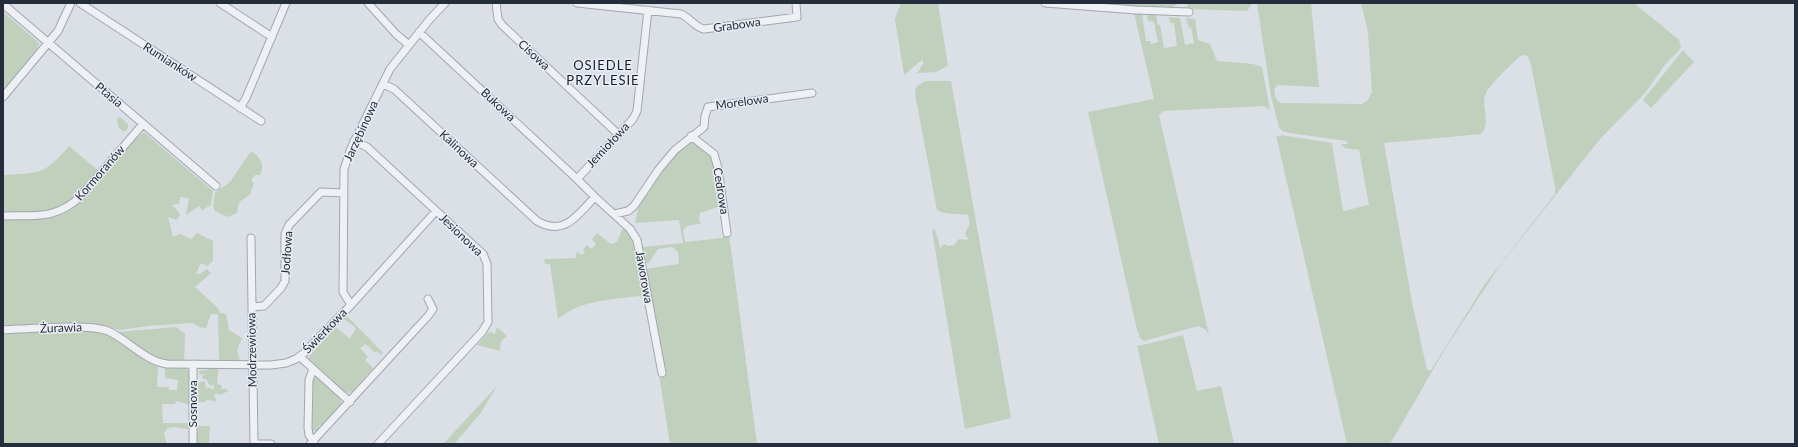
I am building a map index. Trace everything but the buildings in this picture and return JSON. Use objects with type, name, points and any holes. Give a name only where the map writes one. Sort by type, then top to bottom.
[{"type":"street","points":[[3,96],[58,31],[71,3]]},
{"type":"street","name":"Rumianków","points":[[80,3],[261,122]]},
{"type":"street","points":[[220,3],[272,37]]},
{"type":"street","points":[[240,108],[246,98],[286,3]]},
{"type":"street","points":[[368,3],[392,31],[409,45]]},
{"type":"street","name":"Jarzębinowa","points":[[351,304],[343,292],[344,169],[354,141],[390,69],[419,32],[445,3]]},
{"type":"street","name":"Cisowa","points":[[496,3],[498,19],[502,25],[618,134]]},
{"type":"street","points":[[577,3],[648,10]]},
{"type":"street","name":"Grabowa","points":[[648,10],[681,14],[690,18],[700,28],[704,29],[798,17],[796,3]]},
{"type":"street","points":[[1046,3],[1189,12]]},
{"type":"street","points":[[1110,8],[1120,3]]},
{"type":"street","name":"Ptasia","points":[[3,4],[216,186]]},
{"type":"street","name":"Jemiołowa","points":[[595,197],[577,179],[633,119],[637,111],[648,10]]},
{"type":"street","name":"Bukowa","points":[[419,32],[577,179]]},
{"type":"street","name":"Kalinowa","points":[[383,84],[394,89],[534,218],[546,226],[570,224],[595,197]]},
{"type":"street","name":"Morelowa","points":[[691,136],[704,127],[708,107],[812,93]]},
{"type":"street","name":"Kormoranów","points":[[3,216],[51,214],[68,208],[80,197],[143,124]]},
{"type":"street","points":[[614,214],[628,211],[634,206],[658,169],[675,150],[691,136]]},
{"type":"street","name":"Cedrowa","points":[[691,136],[714,154],[718,168],[727,233]]},
{"type":"street","name":"Jesionowa","points":[[354,141],[367,147],[483,254],[488,264],[488,322],[482,332],[378,444]]},
{"type":"street","name":"Jodłowa","points":[[252,307],[264,306],[281,288],[285,281],[286,234],[289,225],[321,192],[344,193]]},
{"type":"street","name":"Jaworowa","points":[[595,197],[632,233],[638,244],[644,280],[655,328],[662,373]]},
{"type":"street","name":"Świerkowa","points":[[151,358],[163,363],[278,365],[300,357],[436,211]]},
{"type":"street","name":"Modrzewiowa","points":[[251,238],[254,444],[271,444]]},
{"type":"street","points":[[313,369],[308,380],[308,430],[312,442],[428,316],[432,310],[428,299]]},
{"type":"street","name":"Żurawia","points":[[3,330],[88,327],[100,328],[117,336],[151,358]]},
{"type":"street","points":[[300,357],[350,402]]},
{"type":"street","name":"Sosnowa","points":[[193,364],[193,444]]},
{"type":"green space","points":[[901,3],[938,3],[948,66],[936,72],[917,73],[923,64],[923,60],[904,75],[895,19]]},
{"type":"green space","points":[[1123,3],[1178,3],[1172,8],[1120,5]]},
{"type":"green space","points":[[1186,3],[1252,3],[1248,10],[1245,11],[1189,9]]},
{"type":"green space","points":[[1257,3],[1311,3],[1319,87],[1278,85],[1274,89],[1276,99],[1281,103],[1362,104],[1368,100],[1372,92],[1368,32],[1361,3],[1634,3],[1679,40],[1681,46],[1645,93],[1600,139],[1501,264],[1445,349],[1390,444],[1347,444],[1276,135],[1280,137],[1281,135],[1332,143],[1343,211],[1369,205],[1359,150],[1345,148],[1341,144],[1347,144],[1347,141],[1282,131],[1279,127],[1271,96]],"holes":[[[1525,55],[1528,57],[1531,65],[1555,187],[1555,194],[1485,284],[1431,370],[1427,370],[1412,302],[1384,143],[1481,134],[1486,125],[1484,103],[1486,93],[1497,79],[1520,56]]]},
{"type":"green space","points":[[3,12],[37,41],[39,44],[37,49],[39,51],[3,92]]},
{"type":"green space","points":[[1134,13],[1142,14],[1146,41],[1150,41],[1151,44],[1158,42],[1154,22],[1148,21],[1147,15],[1156,15],[1158,25],[1160,25],[1164,48],[1177,46],[1174,23],[1170,23],[1169,17],[1180,18],[1185,45],[1194,43],[1191,27],[1189,28],[1186,18],[1195,19],[1198,40],[1210,44],[1217,61],[1253,64],[1262,67],[1270,110],[1264,106],[1163,111],[1159,115],[1209,335],[1205,329],[1198,326],[1144,341],[1140,338],[1137,330],[1088,112],[1154,99]]},
{"type":"green space","points":[[1683,50],[1694,62],[1651,108],[1643,100]]},
{"type":"green space","points":[[925,81],[951,81],[1011,418],[965,429],[932,230],[935,229],[940,248],[944,244],[948,246],[954,245],[959,239],[969,240],[965,234],[970,223],[968,215],[948,214],[937,210],[915,94],[916,87]]},
{"type":"green space","points":[[120,117],[128,124],[128,128],[124,132],[118,127],[117,119]]},
{"type":"green space","points":[[145,133],[213,191],[211,205],[202,210],[199,206],[186,215],[189,198],[180,197],[179,204],[172,205],[180,214],[177,220],[168,217],[173,237],[180,234],[191,239],[197,233],[213,241],[213,261],[207,266],[201,263],[196,273],[200,274],[207,269],[211,273],[195,287],[218,308],[220,313],[226,314],[229,330],[242,338],[237,350],[240,361],[219,360],[218,314],[211,314],[206,328],[199,327],[193,323],[148,326],[120,330],[90,324],[3,328],[3,219],[45,219],[58,216],[67,211],[89,193],[137,135],[139,136]]},
{"type":"green space","points":[[691,141],[712,156],[721,206],[700,213],[699,221],[702,223],[687,226],[683,230],[685,242],[722,238],[725,234],[729,234],[757,444],[670,444],[649,312],[646,283],[649,282],[649,279],[646,278],[645,269],[679,264],[678,252],[672,247],[658,249],[649,263],[646,263],[642,249],[643,247],[683,243],[679,220],[635,223],[641,202],[646,192],[671,158]]},
{"type":"green space","points":[[69,146],[99,171],[81,193],[65,207],[53,212],[39,214],[3,214],[3,175],[25,174],[40,171],[53,162]]},
{"type":"green space","points":[[251,151],[260,159],[262,164],[260,175],[255,175],[251,180],[254,183],[250,195],[239,202],[237,213],[227,217],[215,211],[213,205],[215,193],[230,182]]},
{"type":"green space","points":[[625,229],[634,242],[645,301],[643,297],[638,296],[586,304],[558,319],[550,264],[545,264],[544,259],[576,258],[576,252],[582,255],[585,252],[583,250],[587,245],[591,249],[596,244],[592,239],[597,233],[611,244],[617,242],[622,230]]},
{"type":"green space","points":[[347,316],[383,353],[381,355],[377,351],[375,353],[366,344],[360,348],[368,357],[365,360],[373,368],[353,391],[349,393],[344,392],[308,358],[326,337],[328,337],[329,333],[339,322],[336,327],[350,338],[356,329],[353,325],[343,319]]},
{"type":"green space","points":[[176,327],[185,334],[184,361],[173,361],[156,356],[118,332]]},
{"type":"green space","points":[[497,327],[507,336],[501,341],[500,351],[477,345],[489,332],[495,334]]},
{"type":"green space","points":[[87,330],[109,335],[158,366],[157,387],[169,387],[169,390],[177,390],[178,380],[165,378],[165,367],[180,367],[188,370],[191,390],[190,405],[176,401],[175,404],[162,404],[163,423],[187,423],[189,421],[188,429],[175,427],[167,428],[164,434],[167,444],[3,444],[3,333]]},
{"type":"green space","points":[[1183,335],[1197,391],[1221,386],[1234,444],[1159,444],[1137,345],[1139,346]]},
{"type":"green space","points":[[219,367],[217,383],[222,386],[221,390],[225,388],[229,391],[219,395],[216,393],[214,397],[216,398],[216,401],[207,400],[205,402],[198,402],[194,388],[199,382],[205,381],[206,389],[208,387],[214,390],[214,385],[210,386],[206,379],[203,379],[202,377],[205,373],[202,375],[199,371]]},
{"type":"green space","points":[[317,377],[339,396],[342,404],[324,425],[319,425],[320,429],[316,432],[312,430],[312,378]]},
{"type":"green space","points":[[497,386],[480,414],[454,444],[443,444]]},
{"type":"green space","points":[[196,426],[210,426],[209,444],[194,444]]},
{"type":"district","name":"OSIEDLE PRZYLESIE","points":[[603,72]]}]
